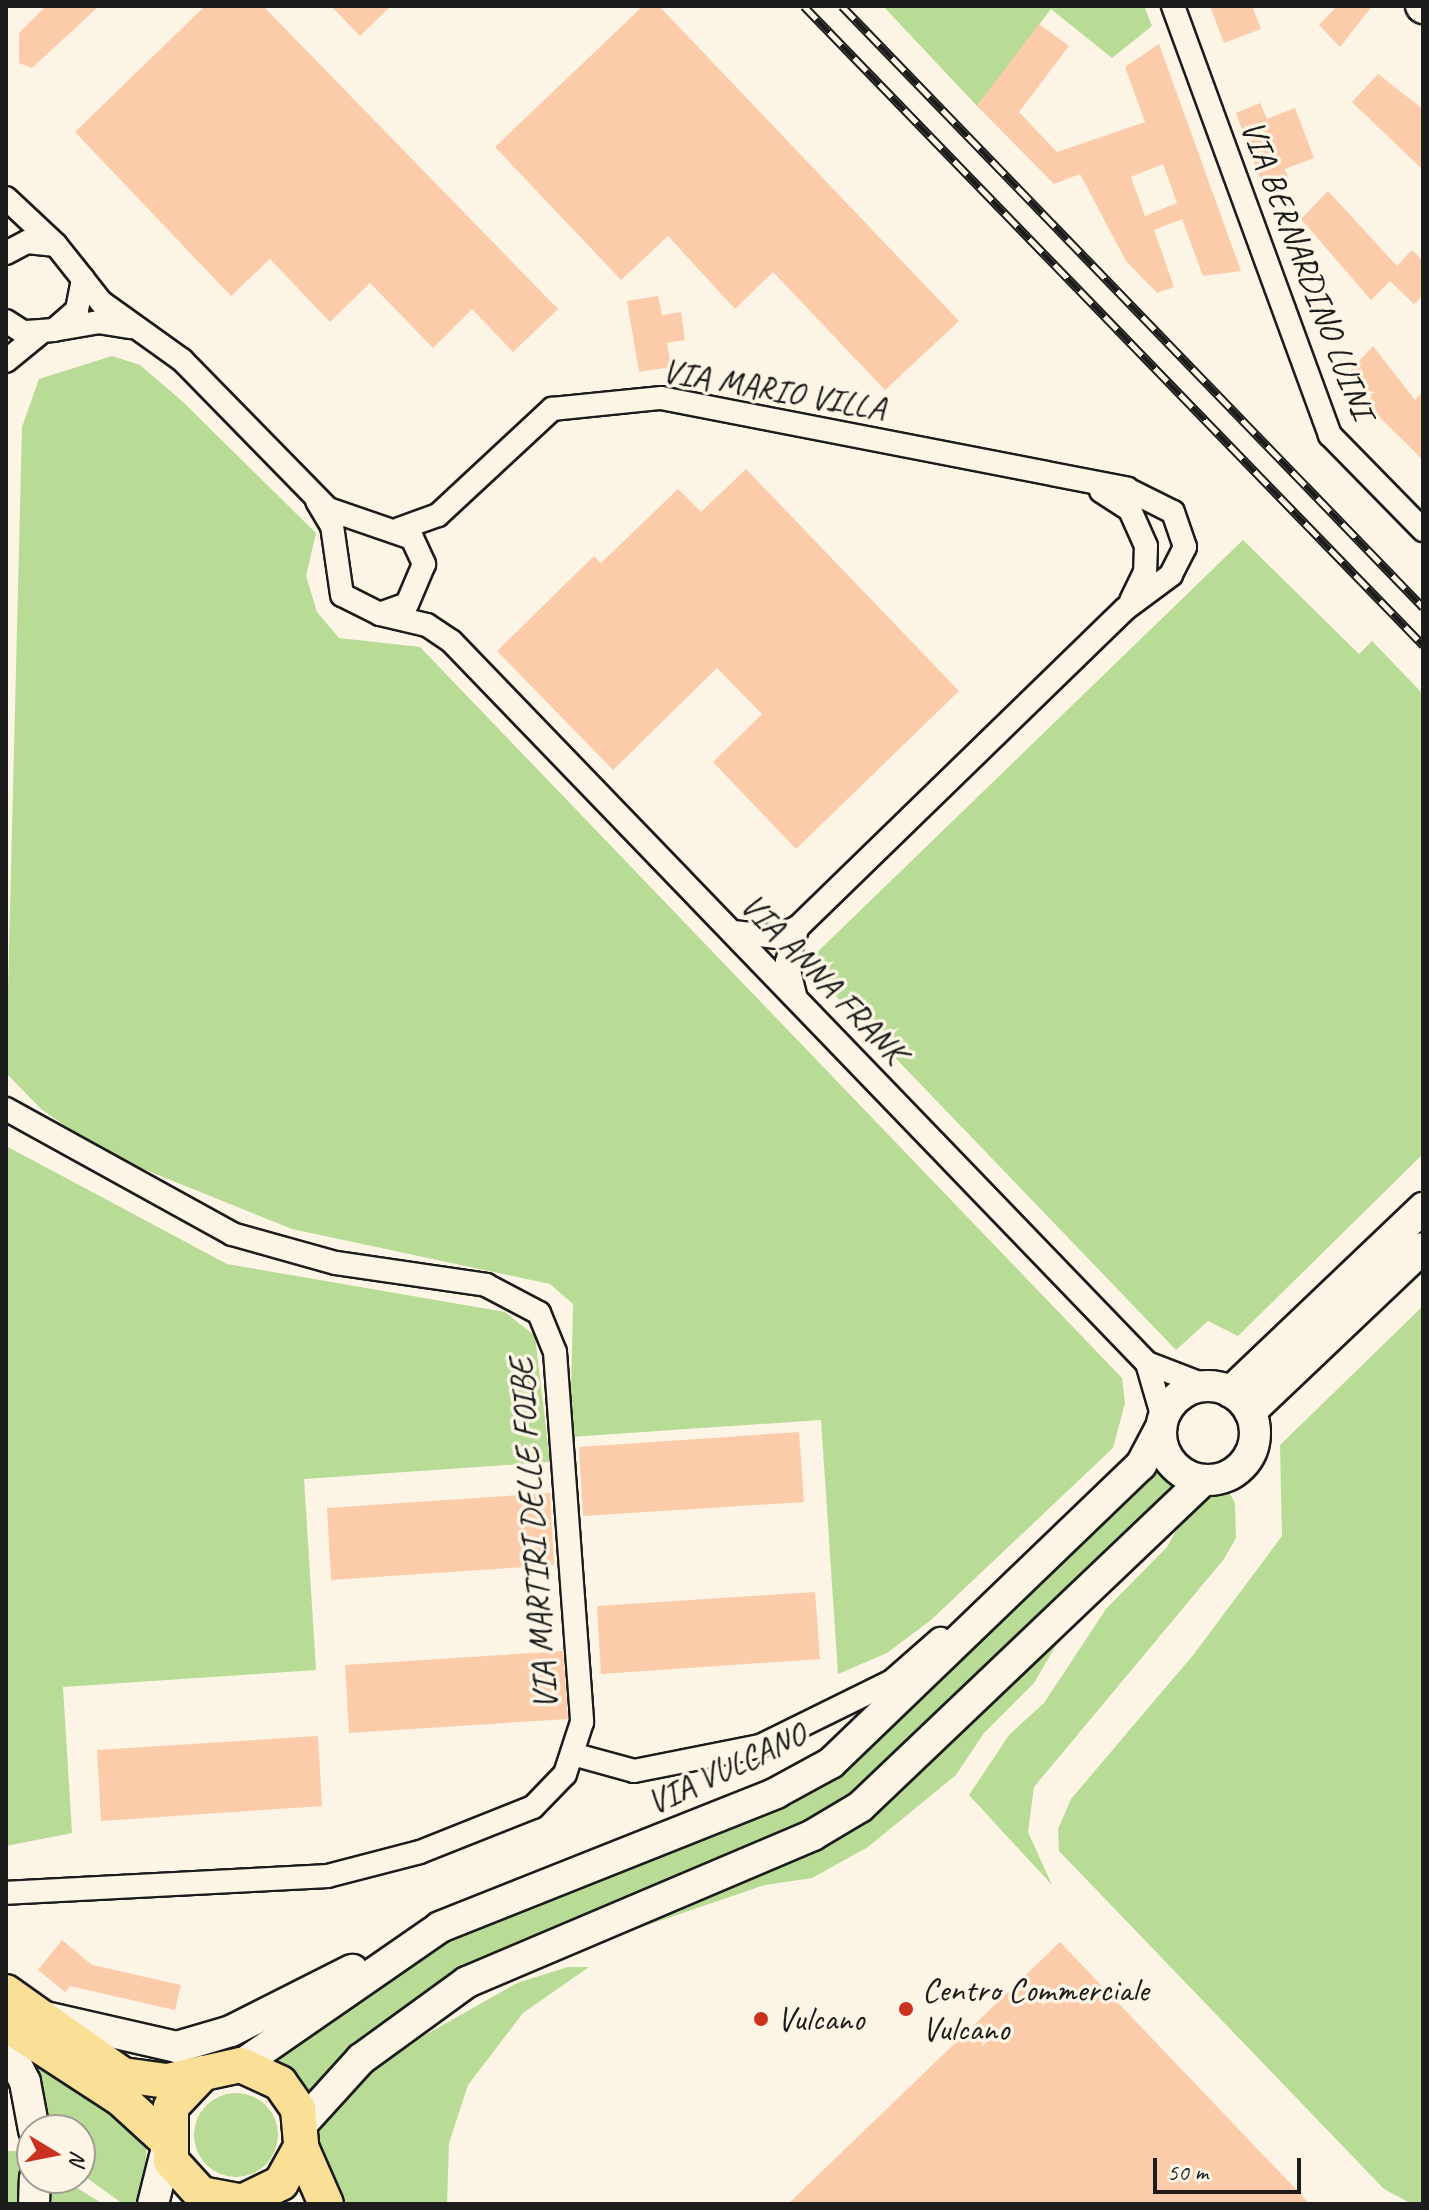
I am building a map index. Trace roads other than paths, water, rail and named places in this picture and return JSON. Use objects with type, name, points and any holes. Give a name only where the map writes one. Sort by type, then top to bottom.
[{"type":"main road","points":[[1229,1397],[1423,1208]]},
{"type":"main road","points":[[1202,1481],[1171,1463],[1162,1423],[1175,1398],[1229,1397],[1423,1248]]},
{"type":"main road","points":[[6,1992],[19,2019],[121,2099],[166,2144],[193,2189],[239,2203],[281,2183],[301,2135],[361,2059],[467,1982],[813,1835],[860,1807],[1202,1481],[1229,1476],[1246,1462],[1255,1437],[1229,1397]]},
{"type":"main road","name":"VIA VULCANO","points":[[241,2065],[398,1951],[476,1911],[807,1778],[856,1744],[1141,1465],[1162,1423]]},
{"type":"main road","points":[[19,2019],[177,2047],[231,2031],[398,1951]]},
{"type":"main road","points":[[19,2019],[123,2075],[167,2081],[241,2065],[280,2083],[326,2204]]},
{"type":"main road","points":[[6,2044],[25,2082],[31,2114]]},
{"type":"main road","points":[[153,2204],[177,2095],[203,2072]]},
{"type":"street","name":"VIA BERNARDINO LUINI","points":[[1173,6],[1330,435],[1423,530]]},
{"type":"street","points":[[6,198],[56,245],[83,279],[140,329],[182,360],[317,501],[370,525],[399,529],[423,572]]},
{"type":"street","points":[[6,253],[27,242],[56,245]]},
{"type":"street","points":[[6,361],[77,310],[83,279]]},
{"type":"street","points":[[6,321],[47,332],[98,322],[140,329]]},
{"type":"street","name":"VIA MARIO VILLA","points":[[399,529],[438,515],[552,409],[661,398],[1144,495],[1181,523],[1181,560],[1125,609],[798,927]]},
{"type":"street","name":"VIA MARIO VILLA","points":[[1089,486],[1120,500],[1142,532],[1145,572],[1125,609]]},
{"type":"street","points":[[317,501],[336,557],[342,595],[380,614],[407,604],[423,572],[438,515]]},
{"type":"street","points":[[336,557],[345,539],[370,525]]},
{"type":"street","name":"VIA ANNA FRANK","points":[[423,572],[451,641]]},
{"type":"street","name":"VIA ANNA FRANK","points":[[380,614],[427,625],[451,641],[1147,1363],[1229,1397]]},
{"type":"street","points":[[733,932],[777,937],[798,927]]},
{"type":"street","points":[[796,998],[787,962],[798,927]]},
{"type":"street","name":"VIA MARTIRI DELLE FOIBE","points":[[6,1109],[232,1234],[336,1263],[486,1285],[539,1313],[555,1352],[582,1722],[576,1755],[533,1807],[351,1872],[6,1893]]},
{"type":"street","name":"VIA ANNA FRANK","points":[[1147,1363],[1162,1423]]},
{"type":"street","name":"VIA MARTIRI DELLE FOIBE","points":[[576,1755],[634,1771],[783,1738],[892,1681],[977,1607],[1016,1587]]},
{"type":"railway","points":[[804,6],[1423,645]]},
{"type":"railway","points":[[842,6],[1423,607]]},
{"type":"place","name":"Centro Commerciale Vulcano","points":[[906,2009]]},
{"type":"place","name":"Vulcano","points":[[761,2019]]}]
